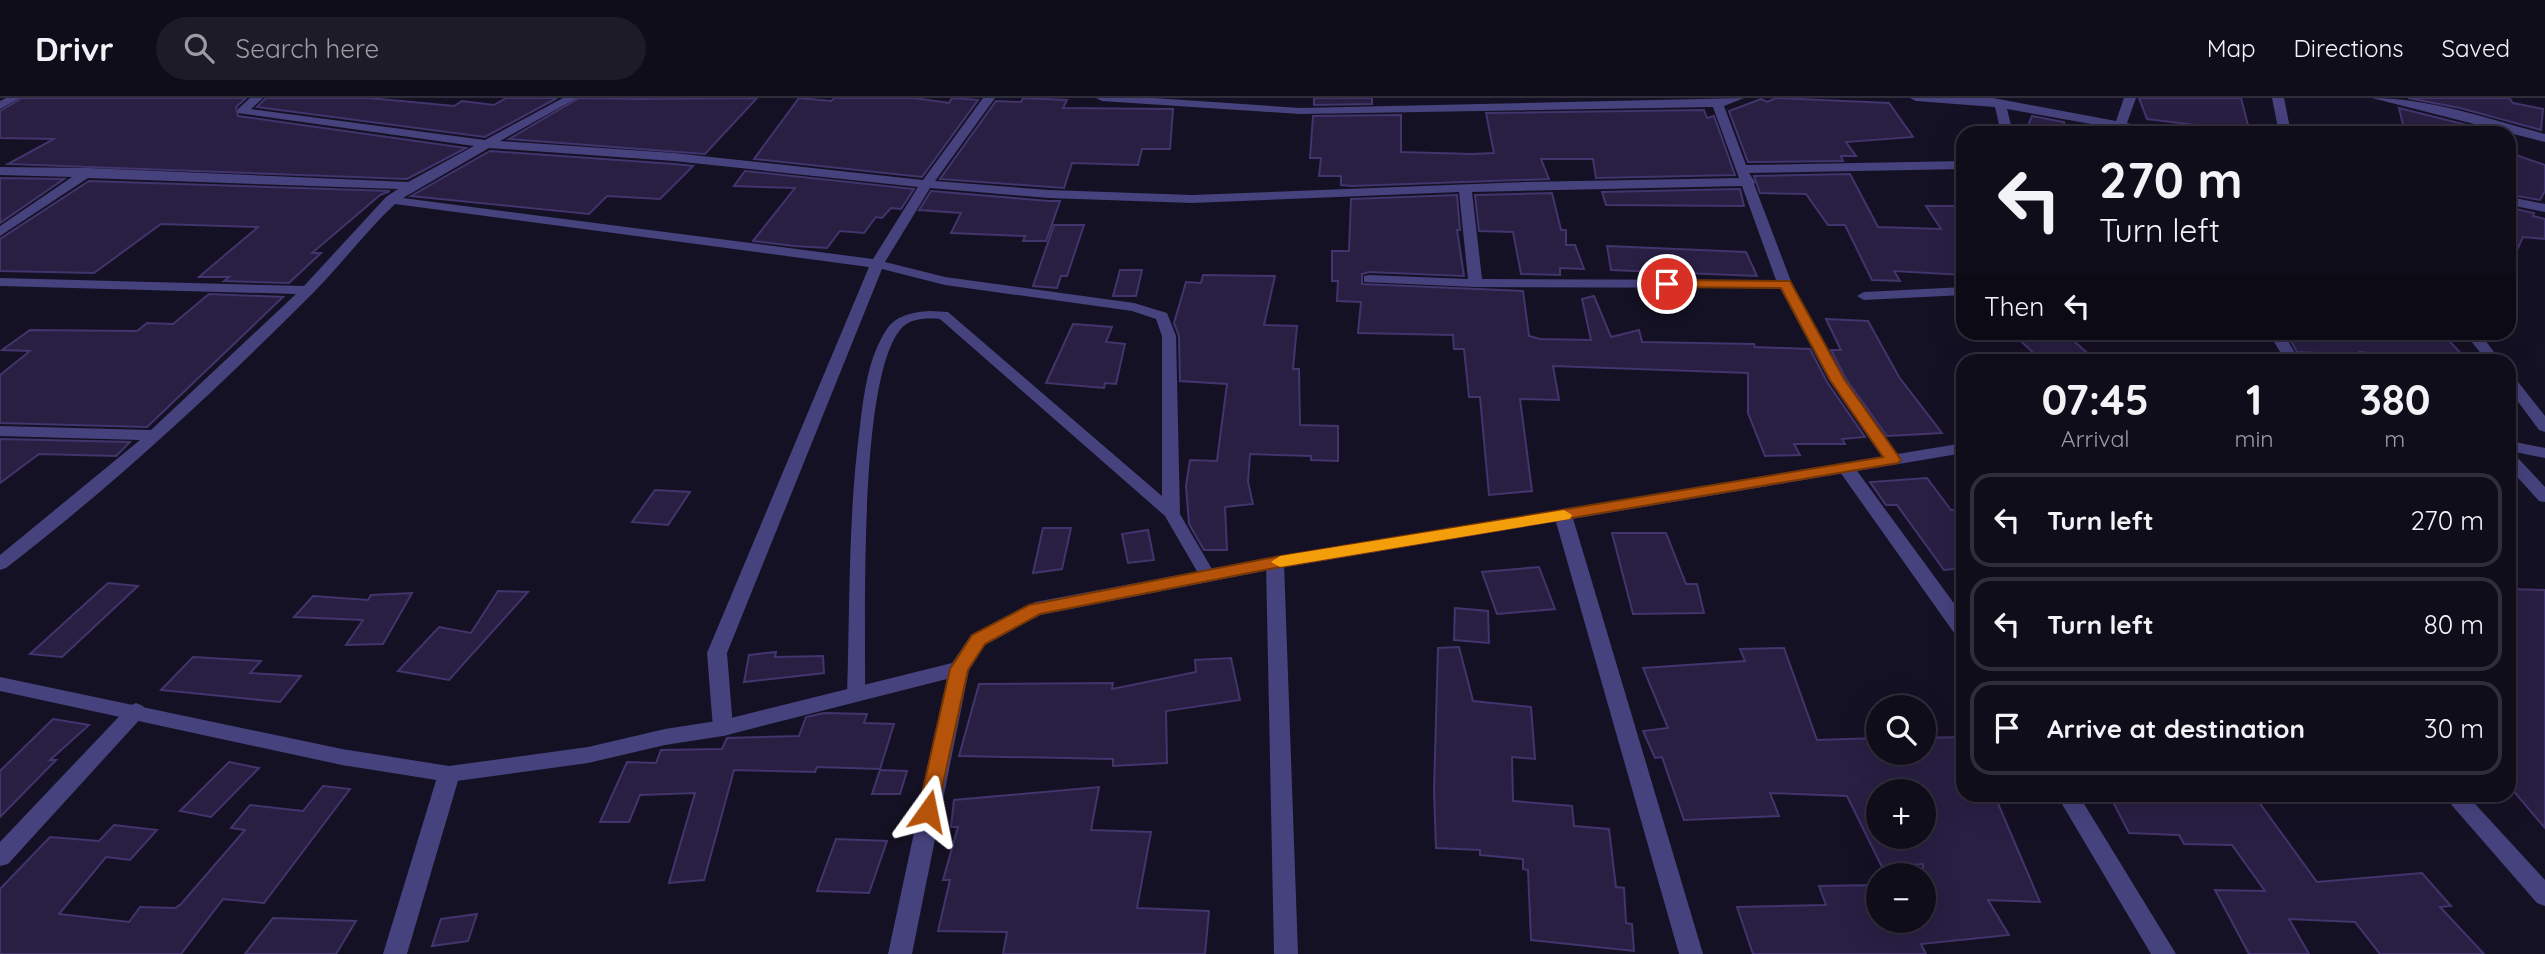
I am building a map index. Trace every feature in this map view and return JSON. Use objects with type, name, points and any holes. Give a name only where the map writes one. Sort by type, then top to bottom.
[{"type":"street","points":[[0,106],[14,98]]},
{"type":"street","points":[[257,98],[242,111],[485,144],[674,157],[926,184],[1049,194],[1192,199],[1956,165]]},
{"type":"street","points":[[0,564],[60,519],[156,435],[308,290],[391,200],[410,186],[571,98]]},
{"type":"street","points":[[723,728],[717,653],[877,264],[926,184],[989,98]]},
{"type":"street","points":[[1102,98],[1197,102],[1300,111],[1717,101],[1738,98]]},
{"type":"street","points":[[1916,98],[2000,104],[2126,126]]},
{"type":"street","points":[[1981,98],[2000,104]]},
{"type":"street","points":[[2121,125],[2130,98]]},
{"type":"street","points":[[2278,98],[2284,126]]},
{"type":"street","points":[[2378,98],[2502,126]]},
{"type":"street","points":[[1717,101],[1785,284],[1837,380],[1893,460]]},
{"type":"street","points":[[2000,104],[2005,126]]},
{"type":"street","points":[[2516,130],[2545,138]]},
{"type":"street","points":[[0,171],[88,172],[410,186]]},
{"type":"street","points":[[0,232],[88,172]]},
{"type":"street","points":[[1465,188],[1475,283]]},
{"type":"street","points":[[391,200],[877,264],[945,281],[1134,307],[1162,316],[1169,336],[1171,513]]},
{"type":"street","points":[[2516,202],[2545,208]]},
{"type":"street","points":[[1370,279],[1475,283],[1785,284]]},
{"type":"street","points":[[0,282],[308,290]]},
{"type":"street","points":[[1864,296],[1956,291]]},
{"type":"street","points":[[2477,340],[2488,354]]},
{"type":"street","points":[[2516,389],[2545,427]]},
{"type":"street","points":[[0,431],[156,435]]},
{"type":"street","points":[[2516,447],[2545,453]]},
{"type":"street","points":[[900,954],[959,669],[978,639],[1035,609],[1275,563],[1956,449]]},
{"type":"street","points":[[2516,466],[2545,497]]},
{"type":"street","points":[[1846,468],[1956,621]]},
{"type":"street","points":[[1563,515],[1690,954]]},
{"type":"street","points":[[1275,563],[1286,954]]},
{"type":"street","points":[[0,684],[342,757],[449,774],[588,755],[665,737],[723,728],[959,669]]},
{"type":"street","points":[[0,857],[136,711]]},
{"type":"street","points":[[395,954],[449,774]]},
{"type":"street","points":[[2071,802],[2164,954]]},
{"type":"street","points":[[2459,802],[2545,896]]},
{"type":"lane","points":[[856,695],[864,435],[879,359],[893,328],[906,319],[923,314],[943,315],[1171,513],[1208,576]]},
{"type":"building","points":[[22,98],[246,98],[236,107],[238,116],[466,148],[407,179],[8,164],[54,139],[0,138],[0,111]]},
{"type":"building","points":[[266,98],[369,98],[454,106],[462,101],[494,105],[506,98],[557,98],[485,137],[257,107]]},
{"type":"building","points":[[579,98],[757,98],[705,154],[509,139]]},
{"type":"building","points":[[799,98],[831,101],[835,98],[914,98],[949,103],[952,98],[978,100],[922,177],[754,159]]},
{"type":"building","points":[[1023,98],[1067,100],[1063,108],[1173,109],[1170,149],[1142,149],[1138,165],[1072,163],[1064,188],[940,179],[996,101],[1021,102]]},
{"type":"building","points":[[1314,98],[1372,98],[1372,104],[1314,105]]},
{"type":"building","points":[[1776,98],[1889,103],[1913,137],[1846,142],[1856,156],[1841,156],[1843,161],[1748,162],[1729,111],[1761,99],[1767,102]]},
{"type":"building","points":[[2139,98],[2241,98],[2248,126],[2196,126],[2147,119]]},
{"type":"building","points":[[2408,98],[2509,98],[2513,103],[2543,109],[2541,130],[2460,108]]},
{"type":"building","points":[[2399,108],[2471,126],[2403,126]]},
{"type":"building","points":[[1704,110],[1707,118],[1714,116],[1735,175],[1596,178],[1593,159],[1541,159],[1549,179],[1352,186],[1341,185],[1341,176],[1319,176],[1321,158],[1310,158],[1313,116],[1401,115],[1401,152],[1472,154],[1494,153],[1486,113]]},
{"type":"building","points":[[2032,116],[2064,122],[2065,126],[2028,126]]},
{"type":"building","points":[[490,151],[693,166],[660,199],[607,196],[589,214],[411,196]]},
{"type":"building","points":[[2516,155],[2545,165],[2545,191],[2540,200],[2516,196]]},
{"type":"building","points":[[745,171],[914,189],[901,209],[891,208],[882,218],[876,217],[864,233],[840,231],[827,248],[794,246],[753,241],[795,188],[734,186]]},
{"type":"building","points":[[1850,174],[1878,227],[1941,229],[1926,206],[1956,206],[1956,275],[1894,271],[1900,281],[1872,280],[1845,225],[1828,225],[1806,194],[1760,193],[1754,176]]},
{"type":"building","points":[[0,178],[64,179],[0,223]]},
{"type":"building","points":[[89,181],[390,191],[380,195],[312,253],[321,253],[289,283],[224,281],[229,277],[199,277],[258,227],[161,224],[94,273],[0,271],[0,239]]},
{"type":"building","points":[[1740,189],[1744,206],[1606,205],[1602,192]]},
{"type":"building","points":[[931,191],[1060,201],[1046,241],[1023,241],[1025,236],[951,233],[961,213],[919,210]]},
{"type":"building","points":[[1552,193],[1561,230],[1566,230],[1566,245],[1575,245],[1584,269],[1560,268],[1560,275],[1521,274],[1513,232],[1479,231],[1475,195]]},
{"type":"building","points":[[1457,195],[1460,230],[1457,230],[1464,276],[1369,272],[1362,274],[1362,284],[1523,291],[1529,336],[1540,339],[1591,340],[1582,299],[1594,296],[1611,337],[1639,330],[1642,342],[1754,344],[1755,347],[1810,349],[1827,382],[1865,437],[1842,439],[1845,444],[1794,444],[1800,455],[1765,456],[1748,413],[1748,373],[1553,366],[1559,400],[1520,399],[1532,491],[1489,495],[1480,397],[1469,397],[1464,349],[1454,349],[1453,335],[1358,333],[1361,302],[1337,301],[1338,281],[1332,281],[1332,251],[1349,251],[1351,199]]},
{"type":"building","points":[[2516,209],[2534,213],[2533,216],[2545,219],[2545,239],[2523,237],[2516,252]]},
{"type":"building","points":[[1054,225],[1084,225],[1067,276],[1061,276],[1057,288],[1033,286]]},
{"type":"building","points":[[1607,246],[1746,252],[1757,276],[1611,270]]},
{"type":"building","points":[[1120,270],[1142,270],[1136,296],[1113,296]]},
{"type":"building","points":[[1203,275],[1275,276],[1264,325],[1297,326],[1293,369],[1299,369],[1300,425],[1338,426],[1338,461],[1311,460],[1311,456],[1250,454],[1248,482],[1253,504],[1225,507],[1227,550],[1204,550],[1189,524],[1186,486],[1190,460],[1217,461],[1227,384],[1180,381],[1179,336],[1174,323],[1186,282],[1201,283]]},
{"type":"building","points":[[209,294],[283,297],[147,427],[0,423],[0,375],[30,351],[2,350],[30,330],[137,331],[147,323],[173,324]]},
{"type":"building","points":[[1826,319],[1868,321],[1899,377],[1942,433],[1887,436],[1846,379],[1831,350],[1841,350]]},
{"type":"building","points":[[1073,324],[1112,327],[1106,342],[1125,344],[1116,384],[1105,383],[1104,388],[1046,383]]},
{"type":"building","points":[[2020,340],[2073,340],[2088,354],[2035,354]]},
{"type":"building","points":[[2290,340],[2448,340],[2461,354],[2321,354],[2297,352]]},
{"type":"building","points":[[0,439],[130,442],[116,456],[39,454],[0,483]]},
{"type":"building","points":[[1927,478],[1951,510],[1956,510],[1956,569],[1944,570],[1897,505],[1886,505],[1870,482]]},
{"type":"building","points":[[655,490],[690,492],[668,525],[632,522]]},
{"type":"building","points":[[1043,528],[1071,528],[1062,569],[1033,573]]},
{"type":"building","points":[[1148,530],[1154,560],[1128,563],[1122,534]]},
{"type":"building","points":[[1612,533],[1666,533],[1686,584],[1697,584],[1704,613],[1633,614]]},
{"type":"building","points":[[1539,567],[1555,609],[1497,614],[1482,572]]},
{"type":"building","points":[[108,583],[138,586],[62,657],[30,654]]},
{"type":"building","points":[[2516,589],[2545,590],[2545,828],[2516,794]]},
{"type":"building","points":[[498,591],[528,592],[449,680],[398,671],[439,627],[471,633]]},
{"type":"building","points":[[412,593],[383,644],[346,645],[363,620],[294,617],[313,596],[368,600],[371,595]]},
{"type":"building","points":[[1455,608],[1488,611],[1489,643],[1454,640]]},
{"type":"building","points":[[1459,647],[1473,701],[1531,707],[1535,759],[1512,757],[1513,801],[1572,806],[1574,826],[1609,829],[1616,887],[1624,888],[1626,923],[1632,924],[1634,951],[1531,940],[1528,870],[1523,869],[1523,859],[1480,855],[1480,850],[1436,848],[1434,791],[1438,648]]},
{"type":"building","points":[[1784,648],[1817,740],[1866,738],[1866,765],[1936,765],[1936,738],[1956,737],[1956,802],[1997,802],[2040,902],[1988,900],[2009,935],[1921,944],[1926,954],[1753,954],[1737,907],[1826,905],[1819,886],[1866,885],[1866,933],[1936,933],[1936,863],[1880,863],[1873,849],[1936,849],[1936,779],[1866,779],[1866,835],[1847,796],[1770,793],[1779,816],[1684,820],[1662,757],[1655,758],[1643,731],[1668,728],[1643,668],[1745,661],[1740,649]]},
{"type":"building","points":[[776,652],[775,657],[823,656],[824,673],[744,682],[749,655]]},
{"type":"building","points":[[193,657],[261,661],[250,673],[301,676],[280,702],[161,690]]},
{"type":"building","points":[[1231,658],[1240,700],[1166,711],[1167,763],[1113,766],[1113,759],[959,756],[979,684],[1113,683],[1112,689],[1196,672],[1195,660]]},
{"type":"building","points":[[824,713],[867,714],[864,723],[894,724],[880,769],[817,767],[815,772],[734,770],[704,880],[669,883],[695,793],[640,795],[629,822],[600,822],[627,762],[656,763],[661,750],[722,749],[727,738],[799,736],[806,717]]},
{"type":"building","points":[[53,719],[89,725],[50,760],[56,760],[0,817],[0,771]]},
{"type":"building","points":[[229,762],[259,768],[211,817],[180,811]]},
{"type":"building","points":[[880,770],[907,771],[900,794],[872,794]]},
{"type":"building","points":[[323,786],[350,789],[264,903],[223,899],[181,954],[0,954],[0,889],[50,837],[99,841],[114,825],[157,830],[130,860],[106,857],[59,914],[129,922],[140,907],[175,908],[181,904],[245,830],[231,828],[250,805],[303,811]]},
{"type":"building","points":[[1099,787],[1091,830],[1151,832],[1137,908],[1209,911],[1205,954],[1003,954],[1007,932],[938,931],[950,880],[943,880],[958,827],[951,827],[954,800]]},
{"type":"building","points":[[2113,802],[2259,802],[2317,882],[2422,873],[2451,906],[2440,907],[2484,954],[2380,954],[2355,922],[2289,919],[2309,954],[2249,954],[2215,890],[2265,891],[2232,845],[2184,844],[2179,835],[2129,833]]},
{"type":"building","points":[[836,839],[887,841],[869,893],[817,891]]},
{"type":"building","points":[[477,914],[468,941],[432,946],[441,919]]},
{"type":"building","points":[[273,918],[356,921],[336,954],[245,954]]},
{"type":"slow traffic","points":[[1280,562],[1564,515]]},
{"type":"route","points":[[928,811],[959,669],[978,639],[1035,609],[1275,563],[1893,460],[1837,380],[1785,284],[1667,284]]}]
